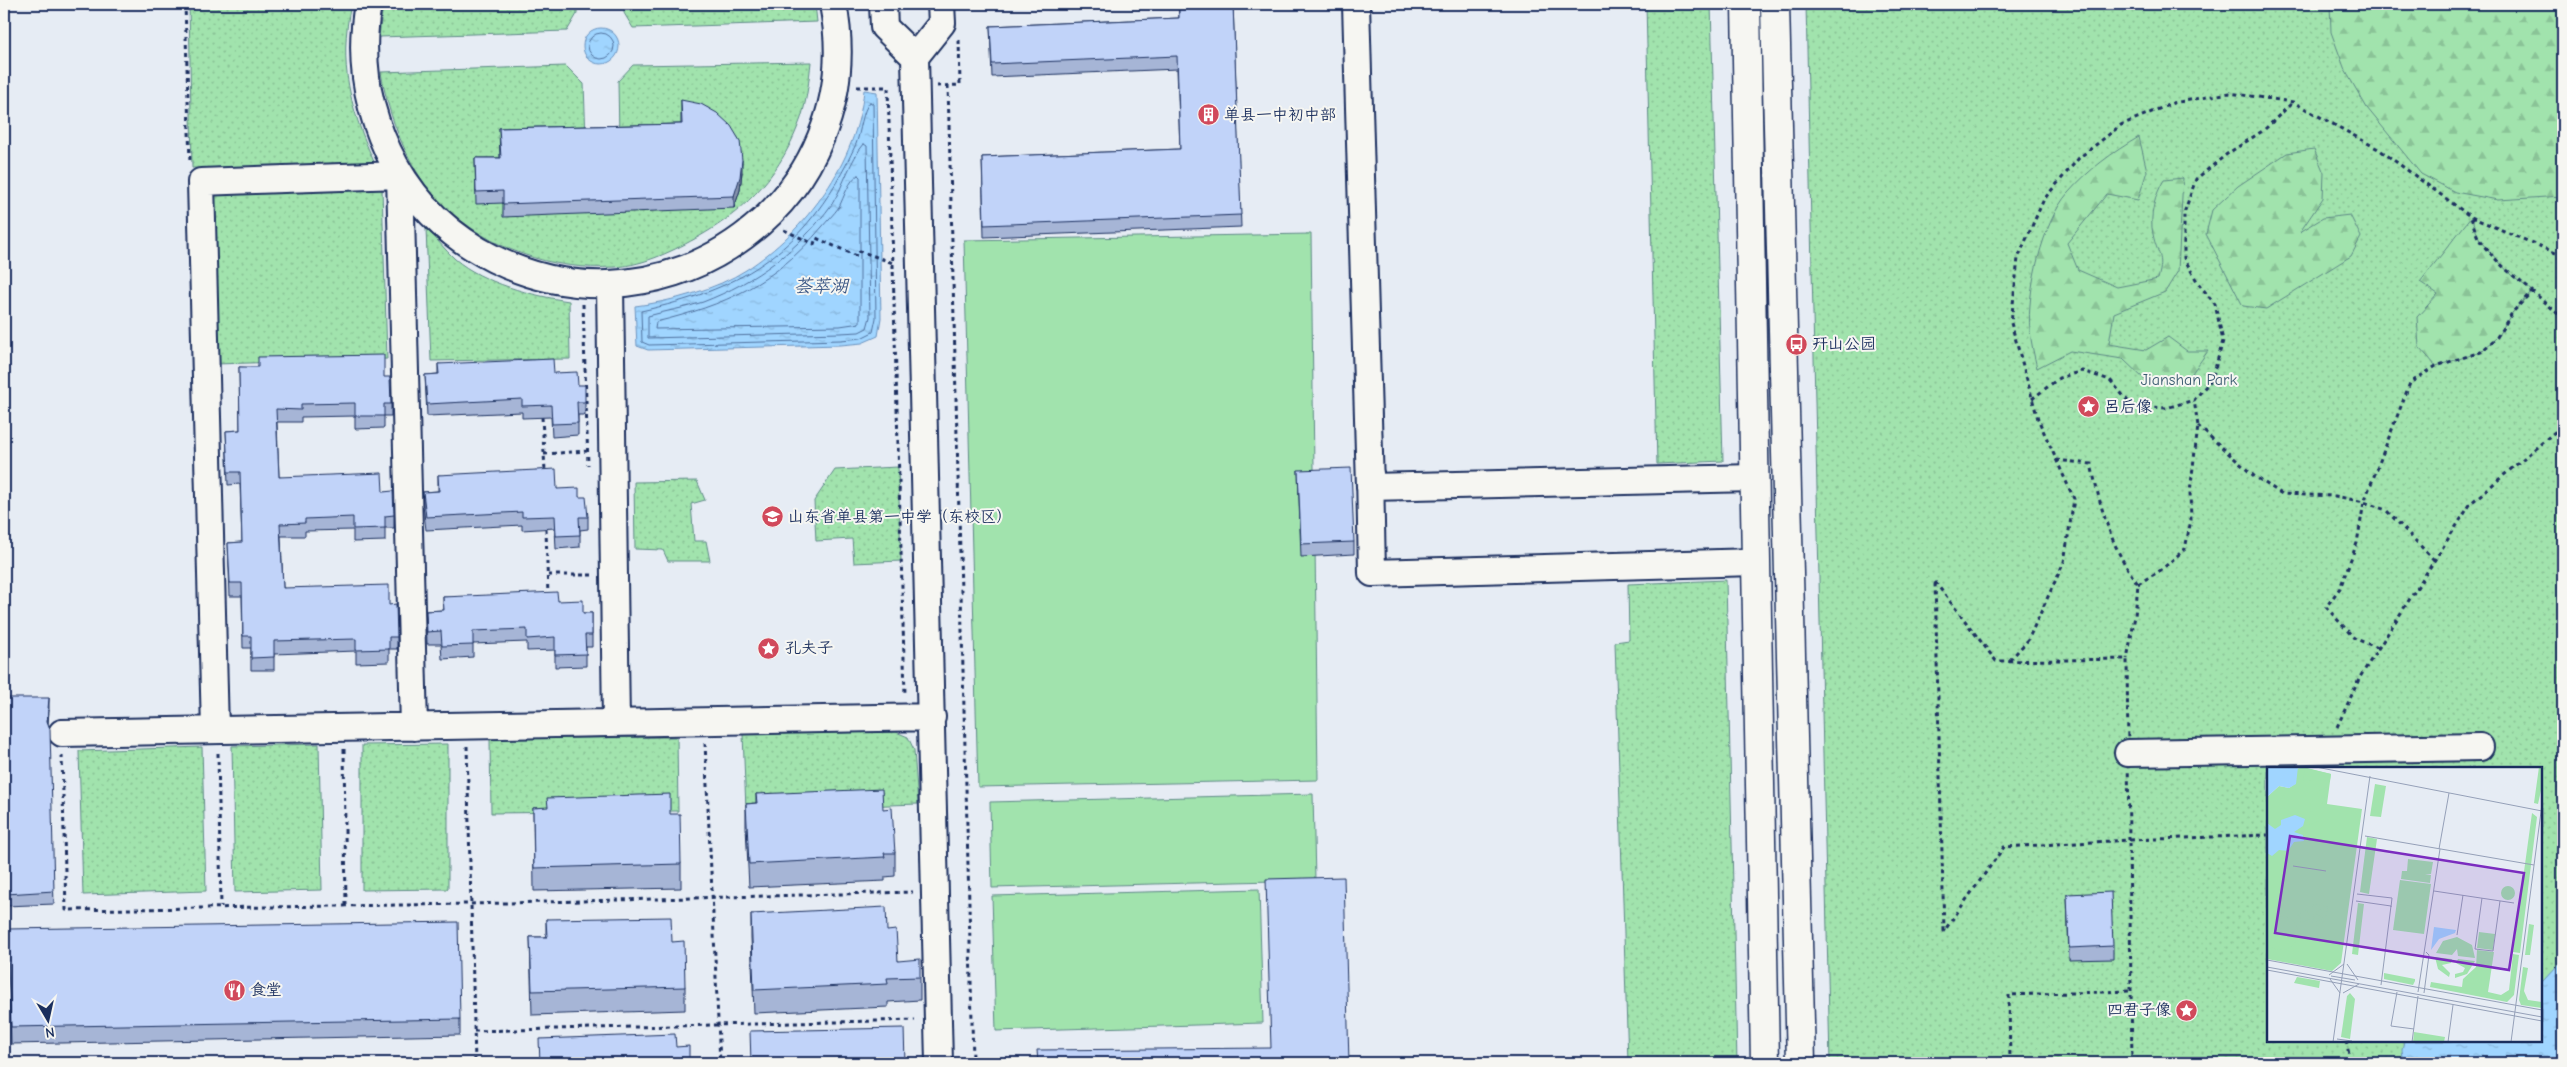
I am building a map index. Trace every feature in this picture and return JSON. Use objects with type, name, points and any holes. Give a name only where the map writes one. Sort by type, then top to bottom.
[{"type":"main road","points":[[1746,4],[1765,1063]]},
{"type":"main road","points":[[1775,4],[1800,1063]]},
{"type":"street","points":[[368,4],[363,31],[366,85],[380,137],[406,185],[437,221],[475,250],[517,270],[553,280],[610,285],[664,277],[714,257],[759,225],[796,185],[822,137],[836,84],[838,30],[834,4]]},
{"type":"street","points":[[883,4],[884,27],[915,57]]},
{"type":"street","points":[[939,1063],[915,57],[942,23],[941,4]]},
{"type":"street","points":[[1356,4],[1372,573],[1755,562]]},
{"type":"street","points":[[400,174],[414,727]]},
{"type":"street","points":[[216,741],[201,182],[400,174]]},
{"type":"street","points":[[610,285],[616,723]]},
{"type":"street","points":[[1370,474],[1370,487],[1754,478]]},
{"type":"street","points":[[62,734],[216,741],[414,727],[932,717]]},
{"type":"street","points":[[2128,753],[2480,747]]},
{"type":"path","points":[[959,31],[960,85]]},
{"type":"path","points":[[948,85],[973,1060]]},
{"type":"path","points":[[856,94],[857,87],[888,87],[905,701]]},
{"type":"path","points":[[2010,660],[2028,640],[2064,562],[2074,499],[2038,419],[2011,323],[2018,258],[2044,199],[2079,158],[2121,124],[2173,103],[2229,93],[2293,102],[2380,150],[2471,217],[2563,256]]},
{"type":"path","points":[[2032,399],[2059,378],[2082,371],[2110,380],[2132,406],[2166,408],[2194,400],[2212,379],[2222,341],[2215,304],[2198,283],[2184,258],[2184,213],[2196,179],[2227,154],[2264,130],[2293,102]]},
{"type":"path","points":[[2471,217],[2480,241],[2512,276],[2563,319]]},
{"type":"path","points":[[780,234],[790,224]]},
{"type":"path","points":[[784,230],[814,244],[816,238],[857,256],[860,251],[893,263]]},
{"type":"path","points":[[2378,648],[2354,638],[2326,607],[2340,588],[2357,543],[2364,502],[2410,383],[2436,366],[2481,352],[2497,337],[2512,313],[2532,291]]},
{"type":"path","points":[[2138,584],[2161,570],[2186,549],[2191,520],[2190,492],[2198,426],[2194,400]]},
{"type":"path","points":[[542,417],[545,473]]},
{"type":"path","points":[[2327,749],[2360,677],[2471,504],[2563,425]]},
{"type":"path","points":[[2198,426],[2254,476],[2282,494],[2335,496],[2364,502],[2386,510],[2435,561]]},
{"type":"path","points":[[544,454],[587,451]]},
{"type":"path","points":[[2056,460],[2091,464],[2104,522],[2122,563],[2138,584],[2135,616],[2127,659],[2132,1063]]},
{"type":"path","points":[[546,529],[548,605]]},
{"type":"path","points":[[548,575],[594,575]]},
{"type":"path","points":[[2127,659],[1996,661],[1935,582],[1944,931],[2004,847],[2267,835]]},
{"type":"path","points":[[467,726],[475,1063]]},
{"type":"path","points":[[62,734],[66,910],[470,904],[935,892]]},
{"type":"path","points":[[705,735],[720,1063]]},
{"type":"path","points":[[344,740],[346,906]]},
{"type":"path","points":[[216,741],[221,907]]},
{"type":"path","points":[[2010,1063],[2008,995],[2132,991]]},
{"type":"path","points":[[474,1031],[938,1019]]},
{"type":"path","points":[[2346,1042],[2351,1063]]},
{"type":"green space","points":[[189,4],[351,4],[347,26],[346,67],[353,105],[375,164],[192,168]]},
{"type":"green space","points":[[383,4],[577,4],[577,14],[567,31],[379,37]]},
{"type":"green space","points":[[624,4],[815,4],[817,22],[633,28],[624,13]]},
{"type":"green space","points":[[1646,4],[1711,4],[1723,461],[1657,464]]},
{"type":"green space","name":"Jianshan Park","points":[[1806,4],[2563,4],[2563,1063],[1830,1063]]},
{"type":"green space","points":[[2330,4],[2563,4],[2563,196],[2498,200],[2455,192],[2421,174],[2367,108],[2345,70],[2331,32]]},
{"type":"green space","points":[[811,62],[801,118],[784,155],[762,187],[718,225],[690,241],[648,260],[615,267],[591,267],[545,261],[500,245],[460,220],[430,191],[410,160],[389,107],[381,72],[566,66],[584,84],[586,139],[619,138],[618,81],[633,65]]},
{"type":"green space","points":[[2139,137],[2147,171],[2138,200],[2107,194],[2067,243],[2078,270],[2117,287],[2158,279],[2161,260],[2152,227],[2154,206],[2164,180],[2183,178],[2178,271],[2165,292],[2114,313],[2109,344],[2146,350],[2168,337],[2187,351],[2208,351],[2187,380],[2145,380],[2123,359],[2070,351],[2037,368],[2029,315],[2038,258],[2051,221],[2068,193],[2092,169]]},
{"type":"green space","points":[[2314,149],[2324,173],[2323,198],[2300,232],[2323,218],[2350,215],[2361,237],[2351,256],[2266,309],[2243,306],[2206,234],[2212,210],[2238,186],[2287,153]]},
{"type":"green space","points":[[382,188],[387,359],[215,364],[211,193]]},
{"type":"green space","points":[[2471,217],[2480,241],[2512,276],[2532,291],[2512,313],[2497,337],[2481,352],[2436,366],[2419,347],[2417,317],[2438,294],[2420,282]]},
{"type":"green space","points":[[426,228],[455,259],[480,275],[524,292],[569,301],[570,359],[431,361]]},
{"type":"green space","points":[[1311,234],[1318,780],[978,787],[964,240]]},
{"type":"green space","points":[[898,467],[901,561],[854,563],[852,539],[816,541],[814,501],[835,470]]},
{"type":"green space","points":[[697,481],[705,500],[691,504],[694,541],[706,541],[710,561],[668,561],[663,550],[635,549],[634,482]]},
{"type":"green space","points":[[1726,580],[1737,1063],[1628,1063],[1615,642],[1629,640],[1628,584]]},
{"type":"green space","points":[[896,732],[908,737],[914,750],[918,804],[746,810],[743,734]]},
{"type":"green space","points":[[677,737],[678,811],[491,813],[490,739]]},
{"type":"green space","points":[[319,744],[322,890],[235,892],[232,746]]},
{"type":"green space","points":[[448,744],[448,889],[362,890],[362,745]]},
{"type":"green space","points":[[202,747],[206,891],[83,895],[79,751]]},
{"type":"green space","points":[[1313,794],[1315,880],[992,888],[990,802]]},
{"type":"green space","points":[[1259,889],[1263,1023],[996,1031],[992,896]]},
{"type":"water","points":[[601,28],[608,29],[614,33],[618,39],[618,53],[614,59],[608,63],[601,64],[594,63],[588,59],[584,53],[583,46],[584,39],[588,33],[594,29]]},
{"type":"water","name":"荟萃湖","points":[[864,90],[877,92],[881,318],[878,336],[862,343],[841,345],[648,350],[637,346],[635,306],[693,294],[734,277],[768,254],[789,236],[808,215],[825,192],[851,143],[859,117]]},
{"type":"water","points":[[2563,930],[2563,1063],[2404,1063],[2402,1050],[2404,1042],[2542,1042],[2542,982],[2559,964]]},
{"type":"building","name":"单县一中初中部","points":[[1179,4],[1233,4],[1241,215],[984,225],[982,157],[1180,149],[1177,56],[992,64],[990,26],[1179,18]]},
{"type":"building","points":[[681,100],[701,104],[717,113],[731,126],[740,141],[742,160],[740,177],[734,196],[503,204],[503,191],[476,192],[475,158],[501,158],[499,128],[682,124]]},
{"type":"building","points":[[384,355],[384,377],[390,377],[391,404],[384,404],[384,416],[355,416],[355,403],[301,404],[301,410],[276,409],[279,477],[382,473],[383,492],[393,491],[394,515],[385,516],[385,528],[353,529],[353,517],[305,519],[305,523],[280,524],[283,588],[389,585],[389,605],[396,604],[397,637],[389,637],[389,649],[356,650],[356,639],[274,641],[274,657],[251,658],[251,636],[243,636],[242,583],[230,583],[228,543],[242,542],[240,472],[228,472],[226,431],[240,430],[239,367],[258,367],[258,357]]},
{"type":"building","points":[[553,359],[554,373],[577,372],[578,385],[585,385],[585,402],[577,402],[578,423],[552,424],[551,405],[522,406],[522,399],[427,404],[425,375],[439,374],[438,364]]},
{"type":"building","points":[[1351,468],[1354,542],[1301,544],[1298,470]]},
{"type":"building","points":[[556,469],[557,489],[579,488],[579,497],[586,497],[588,517],[579,517],[580,535],[556,536],[555,516],[522,517],[522,512],[426,517],[423,492],[439,491],[438,475]]},
{"type":"building","points":[[557,592],[558,601],[583,600],[583,613],[592,613],[592,635],[585,635],[586,654],[555,655],[555,637],[527,639],[527,629],[473,631],[473,645],[442,646],[441,631],[427,632],[426,611],[444,610],[443,597]]},
{"type":"building","points":[[4,698],[49,698],[47,721],[50,729],[54,891],[6,894]]},
{"type":"building","points":[[882,789],[883,809],[892,808],[895,853],[884,853],[885,857],[749,864],[746,804],[757,803],[756,794]]},
{"type":"building","points":[[670,794],[670,814],[680,814],[681,864],[534,868],[533,808],[548,807],[547,798]]},
{"type":"building","points":[[1344,877],[1349,1063],[1038,1063],[1037,1050],[1271,1048],[1266,879]]},
{"type":"building","points":[[2111,892],[2113,946],[2069,948],[2067,894]]},
{"type":"building","points":[[886,907],[887,931],[896,930],[898,961],[920,959],[920,977],[887,978],[888,984],[754,990],[751,914]]},
{"type":"building","points":[[671,917],[672,942],[684,941],[685,987],[532,991],[530,937],[547,937],[546,919]]},
{"type":"building","name":"食堂","points":[[458,922],[460,1019],[11,1027],[7,929]]},
{"type":"building","points":[[904,1028],[905,1063],[751,1063],[750,1031]]},
{"type":"building","points":[[675,1034],[676,1047],[689,1046],[689,1063],[540,1063],[539,1039]]},
{"type":"place","name":"单县一中初中部","points":[[1208,115]]},
{"type":"place","name":"幵山公园","points":[[1796,344]]},
{"type":"place","name":"吕后像","points":[[2088,407]]},
{"type":"place","name":"山东省单县第一中学（东校区）","points":[[772,517]]},
{"type":"place","name":"孔夫子","points":[[769,648]]},
{"type":"place","name":"食堂","points":[[234,990]]},
{"type":"place","name":"四君子像","points":[[2187,1010]]}]
